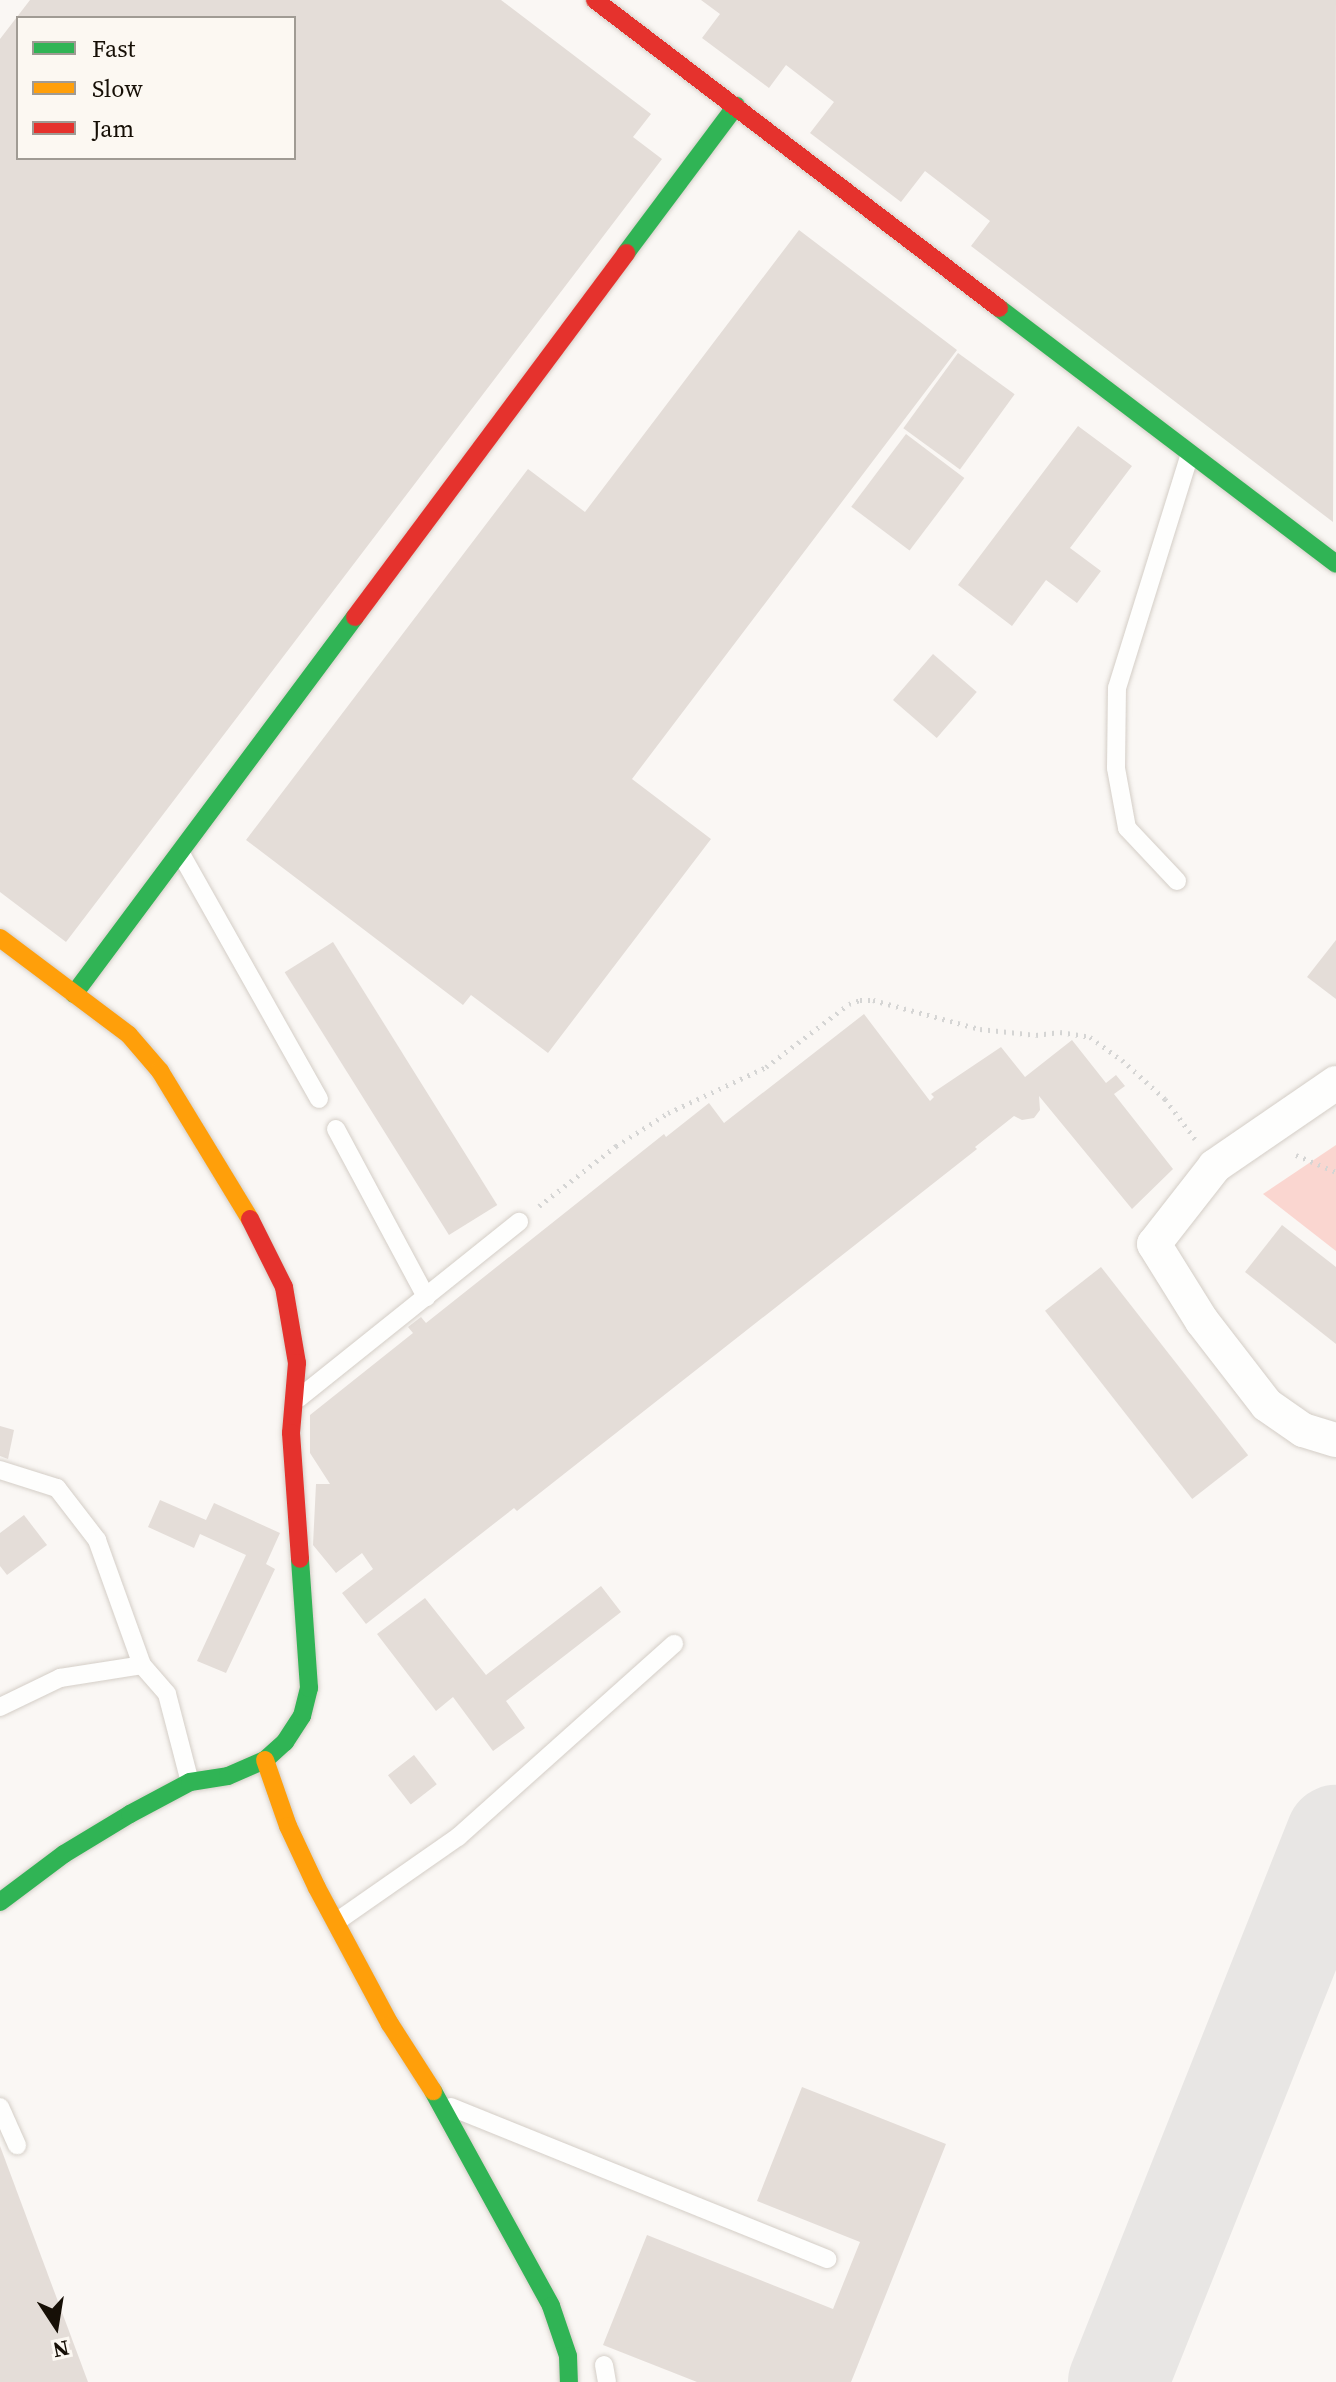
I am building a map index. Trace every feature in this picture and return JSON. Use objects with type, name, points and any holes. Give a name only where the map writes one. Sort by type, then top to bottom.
[{"type":"street","points":[[595,0],[1336,564]]},
{"type":"street","points":[[74,994],[736,106]]},
{"type":"street","points":[[0,938],[129,1035],[160,1071],[258,1232],[284,1287],[297,1363],[291,1433],[309,1688],[302,1716],[285,1742],[265,1760],[228,1776],[190,1782],[64,1854],[0,1902]]},
{"type":"street","points":[[1336,1083],[1215,1166],[1154,1244],[1202,1321],[1267,1405],[1303,1430],[1336,1440]]},
{"type":"street","points":[[265,1760],[288,1826],[336,1922],[390,2024],[441,2103],[551,2306],[568,2356],[569,2382]]},
{"type":"lane","points":[[1177,881],[1127,828],[1116,768],[1117,688],[1190,454]]},
{"type":"lane","points":[[180,852],[319,1099]]},
{"type":"lane","points":[[336,1129],[426,1297]]},
{"type":"lane","points":[[294,1402],[519,1222]]},
{"type":"lane","points":[[0,1470],[57,1488],[97,1540],[142,1665],[167,1694],[190,1782]]},
{"type":"lane","points":[[336,1922],[458,1837],[674,1644]]},
{"type":"lane","points":[[0,1707],[60,1678],[142,1665]]},
{"type":"lane","points":[[441,2103],[827,2259]]},
{"type":"lane","points":[[0,2107],[17,2145]]},
{"type":"path","points":[[519,1222],[616,1146],[668,1113],[766,1067],[849,1004],[860,1000],[873,1000],[980,1029],[1036,1035],[1060,1032],[1090,1037],[1122,1060],[1165,1099],[1215,1166]]},
{"type":"shaded area","points":[[1336,1145],[1336,1251],[1263,1194]]},
{"type":"building","points":[[30,0],[501,0],[651,114],[633,137],[662,159],[66,942],[0,892],[0,39],[16,18],[16,160],[296,160],[296,16],[18,16]]},
{"type":"building","points":[[701,0],[1336,0],[1333,522],[971,246],[990,221],[925,171],[901,202],[810,133],[834,102],[786,65],[769,88],[702,38],[720,14]]},
{"type":"building","points":[[799,230],[957,350],[632,779],[711,839],[548,1053],[471,995],[463,1005],[246,840],[528,469],[585,512]]},
{"type":"building","points":[[958,353],[1015,394],[960,469],[903,428]]},
{"type":"building","points":[[1078,426],[1132,466],[1070,548],[1101,571],[1077,603],[1046,580],[1012,626],[958,585]]},
{"type":"building","points":[[906,434],[964,478],[910,551],[851,507]]},
{"type":"building","points":[[933,654],[977,692],[937,738],[893,700]]},
{"type":"building","points":[[1336,940],[1336,999],[1307,977]]},
{"type":"building","points":[[333,942],[497,1205],[449,1235],[285,972]]},
{"type":"building","points":[[864,1014],[930,1101],[934,1097],[931,1094],[1001,1047],[1025,1077],[1072,1040],[1106,1083],[1116,1075],[1125,1086],[1114,1094],[1173,1169],[1132,1209],[1039,1096],[1040,1110],[1034,1118],[1022,1120],[1014,1116],[975,1147],[977,1149],[517,1511],[514,1508],[366,1624],[342,1593],[373,1569],[362,1553],[336,1573],[313,1545],[316,1484],[330,1484],[310,1453],[310,1415],[413,1333],[408,1327],[421,1317],[426,1323],[664,1134],[666,1137],[709,1103],[724,1123]]},
{"type":"building","points":[[1282,1225],[1336,1267],[1336,1344],[1245,1272]]},
{"type":"building","points":[[1101,1267],[1248,1455],[1192,1499],[1045,1311]]},
{"type":"building","points":[[0,1426],[14,1430],[8,1459],[0,1456]]},
{"type":"building","points":[[160,1500],[206,1520],[214,1503],[280,1533],[266,1564],[275,1569],[226,1673],[197,1661],[246,1555],[200,1534],[194,1548],[148,1527]]},
{"type":"building","points":[[24,1515],[47,1545],[7,1575],[0,1566],[0,1533]]},
{"type":"building","points":[[601,1586],[621,1612],[506,1701],[525,1728],[493,1751],[453,1697],[436,1711],[377,1634],[425,1598],[486,1675]]},
{"type":"building","points":[[414,1755],[437,1784],[411,1804],[388,1775]]},
{"type":"building","points":[[802,2087],[946,2144],[851,2382],[697,2382],[603,2345],[647,2235],[833,2309],[860,2242],[757,2201]]},
{"type":"building","points":[[0,2146],[88,2382],[0,2382]]},
{"type":"taxiway","points":[[1118,2382],[1336,1835]]},
{"type":"traffic: fast","points":[[626,253],[736,106]]},
{"type":"traffic: fast","points":[[999,308],[1336,564]]},
{"type":"traffic: fast","points":[[74,994],[355,617]]},
{"type":"traffic: fast","points":[[0,1902],[64,1854],[130,1814],[190,1782],[228,1776],[265,1760],[285,1742],[302,1716],[309,1688],[300,1559]]},
{"type":"traffic: fast","points":[[433,2091],[551,2306],[568,2356],[569,2382]]},
{"type":"traffic: slow","points":[[0,938],[129,1035],[160,1071],[250,1219]]},
{"type":"traffic: slow","points":[[265,1760],[288,1826],[317,1888],[390,2024],[433,2091]]},
{"type":"traffic: jam","points":[[595,0],[999,308]]},
{"type":"traffic: jam","points":[[355,617],[626,253]]},
{"type":"traffic: jam","points":[[250,1219],[284,1287],[297,1363],[291,1433],[300,1559]]}]
